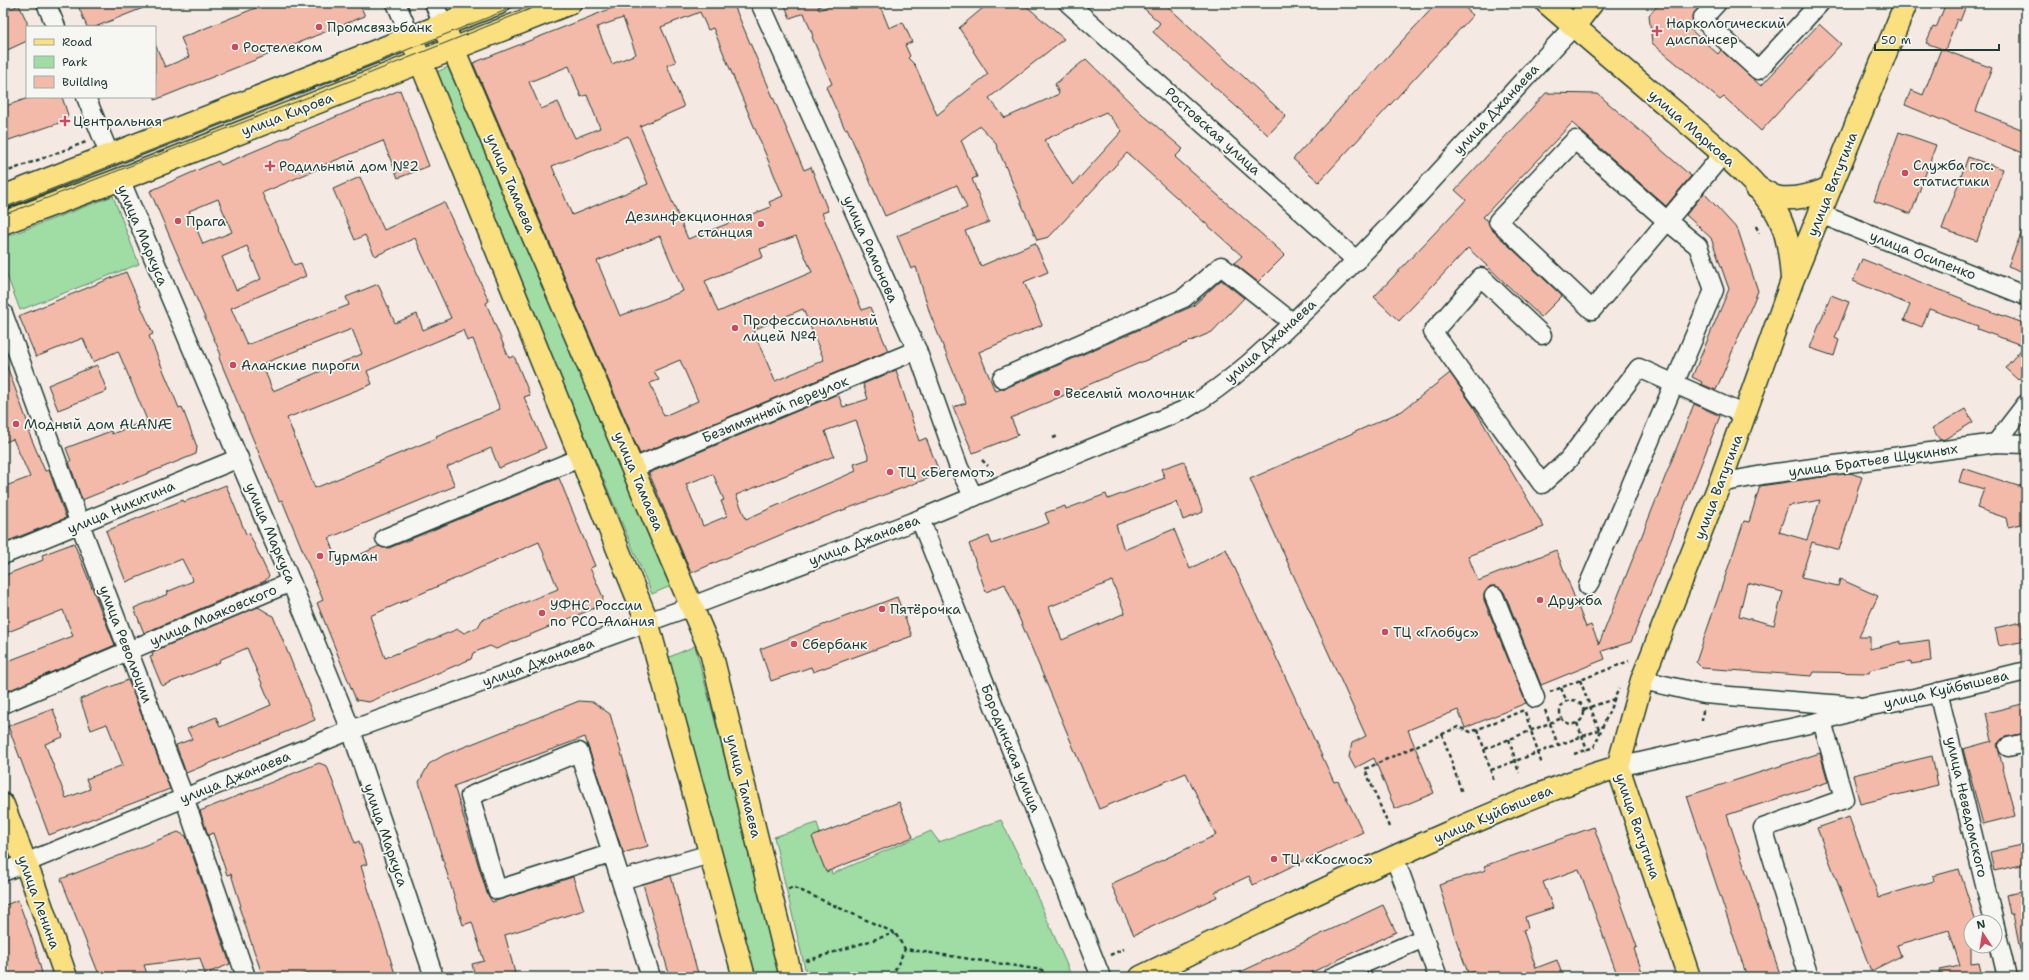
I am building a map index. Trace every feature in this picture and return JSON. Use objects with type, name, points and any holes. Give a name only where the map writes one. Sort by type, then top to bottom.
[{"type":"main road","name":"улица Кирова","points":[[3,197],[499,3]]},
{"type":"main road","name":"улица Кирова","points":[[3,223],[120,179],[570,3]]},
{"type":"main road","name":"улица Маркова","points":[[1547,3],[1724,154],[1755,186],[1777,214],[1784,230],[1790,252],[1792,281]]},
{"type":"main road","name":"улица Джанаева","points":[[1574,26],[1592,3]]},
{"type":"main road","name":"улица Ватутина","points":[[1689,977],[1618,767],[1635,674],[1720,483],[1792,281],[1906,3]]},
{"type":"main road","name":"улица Тамаева","points":[[443,25],[711,652],[789,972]]},
{"type":"main road","points":[[411,38],[582,457],[647,622],[744,977]]},
{"type":"main road","name":"улица Маркуса","points":[[110,156],[120,179]]},
{"type":"main road","points":[[1755,186],[1777,197],[1819,194],[1829,188]]},
{"type":"main road","name":"улица Куйбышева","points":[[1141,977],[1394,856],[1568,783],[1618,767]]},
{"type":"main road","name":"улица Ленина","points":[[3,805],[26,863],[66,977]]},
{"type":"street","points":[[46,3],[56,26]]},
{"type":"street","points":[[396,3],[411,38]]},
{"type":"street","name":"улица Тамаева","points":[[434,3],[443,25]]},
{"type":"street","name":"улица Рамонова","points":[[760,3],[917,350],[960,468],[974,497]]},
{"type":"street","name":"Ростовская улица","points":[[1068,3],[1357,261]]},
{"type":"street","points":[[1716,3],[1702,19],[1758,70],[1820,3]]},
{"type":"street","name":"улица Джанаева","points":[[3,872],[351,730],[692,606],[920,519],[1190,406],[1210,396],[1255,359],[1357,261],[1574,26]]},
{"type":"street","name":"улица Маркуса","points":[[86,98],[110,156]]},
{"type":"street","points":[[1588,586],[1714,290],[1698,246],[1667,221],[1574,140],[1498,221],[1592,310],[1667,221],[1724,154]]},
{"type":"street","name":"улица Маркуса","points":[[120,179],[291,582],[351,730],[434,977]]},
{"type":"street","name":"улица Осипенко","points":[[1820,214],[2026,296]]},
{"type":"street","points":[[1002,378],[1184,298],[1221,266],[1293,323]]},
{"type":"street","points":[[1542,335],[1481,277],[1433,332],[1542,484],[1568,460],[1639,368],[1745,415]]},
{"type":"street","name":"улица Революции","points":[[3,312],[80,524],[184,797],[246,977]]},
{"type":"street","name":"Безымянный переулок","points":[[633,468],[917,350]]},
{"type":"street","points":[[1996,443],[2026,404]]},
{"type":"street","name":"улица Братьев Щукиных","points":[[1720,483],[1768,474],[1996,443],[2026,444]]},
{"type":"street","points":[[384,538],[582,457]]},
{"type":"street","name":"улица Никитина","points":[[3,555],[239,458]]},
{"type":"street","name":"Бородинская улица","points":[[920,519],[1101,977]]},
{"type":"street","name":"улица Маяковского","points":[[3,704],[291,582]]},
{"type":"street","points":[[1494,596],[1533,702]]},
{"type":"street","name":"улица Куйбышева","points":[[1618,767],[1822,722],[1866,707],[2026,671]]},
{"type":"street","name":"улица Куйбышева","points":[[1635,674],[1704,694],[1866,707]]},
{"type":"street","name":"улица Неведомского","points":[[1938,692],[1992,914]]},
{"type":"street","points":[[1810,977],[1763,828],[1844,799],[1822,722]]},
{"type":"street","points":[[2008,747],[2026,743]]},
{"type":"street","points":[[612,854],[497,890],[470,796],[579,752],[621,880],[651,977]]},
{"type":"street","points":[[621,880],[710,854]]},
{"type":"street","points":[[1394,856],[1438,977]]},
{"type":"street","points":[[1341,975],[1424,938]]},
{"type":"street","points":[[2002,954],[2007,977]]},
{"type":"path","points":[[3,173],[86,142]]},
{"type":"path","points":[[1756,226],[1759,233]]},
{"type":"path","points":[[1053,438],[1058,436]]},
{"type":"path","points":[[982,460],[988,466]]},
{"type":"path","points":[[1632,655],[1630,661],[1635,674]]},
{"type":"path","points":[[1389,827],[1365,769],[1458,727],[1471,732],[1561,688],[1630,661]]},
{"type":"path","points":[[1580,680],[1599,732]]},
{"type":"path","points":[[1574,754],[1594,747],[1619,687]]},
{"type":"path","points":[[1561,688],[1567,702]]},
{"type":"path","points":[[1584,709],[1614,699]]},
{"type":"path","points":[[1533,702],[1550,723],[1558,745]]},
{"type":"path","points":[[1533,702],[1531,730],[1542,765]]},
{"type":"path","points":[[1567,702],[1578,702],[1584,709],[1584,717],[1577,723],[1568,723],[1562,718],[1561,708],[1567,702]]},
{"type":"path","points":[[1702,721],[1703,709]]},
{"type":"path","points":[[1485,749],[1562,718]]},
{"type":"path","points":[[1577,723],[1587,750]]},
{"type":"path","points":[[1478,729],[1494,782]]},
{"type":"path","points":[[1491,770],[1582,736],[1599,732]]},
{"type":"path","points":[[1442,734],[1462,793]]},
{"type":"path","points":[[1509,739],[1519,773]]},
{"type":"path","points":[[770,895],[793,887],[895,933],[905,949],[1042,970],[1045,977]]},
{"type":"path","points":[[789,972],[895,933]]},
{"type":"path","points":[[892,977],[905,949]]},
{"type":"green space","points":[[453,65],[673,585],[652,594],[432,74]]},
{"type":"green space","points":[[113,196],[139,264],[20,310],[3,265],[3,238]]},
{"type":"green space","points":[[695,646],[783,977],[751,977],[667,658]]},
{"type":"green space","points":[[1001,820],[1026,871],[1072,977],[807,977],[774,837],[817,823],[832,874],[931,831],[939,842]]},
{"type":"building","points":[[77,3],[153,3],[98,26],[87,26]]},
{"type":"building","name":"Ростелеком","points":[[268,3],[359,3],[365,16],[155,100],[156,46],[165,67],[189,57],[181,38]]},
{"type":"building","points":[[625,3],[733,3],[804,170],[811,167],[828,211],[822,213],[862,310],[870,307],[888,351],[640,454],[473,63]],"holes":[[[700,12],[708,30],[713,28],[783,196],[769,202],[771,207],[688,239],[640,126],[684,107],[667,65],[676,62],[661,27]],[[623,18],[636,54],[612,64],[597,27]],[[569,66],[581,97],[587,95],[600,128],[575,138],[558,102],[541,109],[529,82]],[[628,136],[648,184],[572,215],[552,166]],[[660,236],[683,291],[620,316],[597,261]],[[796,236],[812,272],[718,312],[705,281],[763,257],[760,249]],[[803,309],[824,360],[775,381],[753,330]],[[680,360],[698,401],[664,416],[650,383],[659,380],[654,371]]]},
{"type":"building","points":[[784,3],[827,3],[818,7],[819,10],[835,3],[879,3],[889,28],[903,22],[912,42],[905,45],[910,56],[908,58],[915,65],[937,115],[988,74],[959,28],[989,3],[1023,3],[1064,39],[989,98],[1005,118],[1059,94],[1055,84],[1086,59],[1141,113],[1183,149],[1175,157],[1285,255],[1258,282],[1234,263],[1242,256],[1127,153],[1049,237],[1037,240],[995,142],[980,126],[961,140],[977,177],[972,179],[989,222],[965,231],[981,266],[1035,243],[1048,272],[1024,282],[1042,325],[979,352],[995,391],[1006,388],[1193,306],[1221,280],[1244,298],[1212,332],[1011,418],[1018,435],[973,453],[953,407],[966,403],[930,314],[916,267],[911,269],[897,236],[967,208],[957,185],[885,216],[847,128],[845,129],[826,87],[832,84],[812,37],[813,36],[804,13],[790,18]],"holes":[[[1106,112],[1122,131],[1073,185],[1044,140]]]},
{"type":"building","points":[[1138,3],[1164,3],[1286,116],[1268,135],[1153,32],[1160,23]]},
{"type":"building","points":[[1437,3],[1460,3],[1473,15],[1319,182],[1293,159]]},
{"type":"building","points":[[1660,3],[1703,3],[1692,16],[1693,25],[1690,29],[1718,54],[1721,50],[1761,86],[1819,24],[1841,44],[1761,131],[1724,97],[1720,100],[1652,43],[1649,15]]},
{"type":"building","points":[[1946,3],[1967,3],[1960,21],[1957,19],[1945,50],[1926,43],[1933,27],[1936,28]]},
{"type":"building","points":[[19,5],[27,22],[27,26],[26,41],[3,52],[3,12]]},
{"type":"building","points":[[1941,49],[1992,68],[1976,111],[2026,131],[2026,142],[2022,153],[1905,105],[1911,90],[1923,95]]},
{"type":"building","points":[[400,90],[429,166],[398,178],[383,141],[319,167],[320,168],[262,193],[294,265],[301,263],[306,276],[231,308],[247,345],[349,305],[346,297],[378,284],[395,323],[417,314],[423,330],[451,318],[415,238],[375,256],[365,235],[355,240],[333,189],[360,177],[384,230],[444,202],[489,301],[486,303],[509,358],[514,356],[530,395],[524,397],[546,448],[499,468],[491,448],[447,467],[455,486],[329,538],[339,564],[379,546],[389,548],[559,478],[595,566],[590,568],[603,597],[602,605],[496,649],[490,646],[473,653],[471,659],[369,702],[356,700],[317,603],[323,600],[282,500],[279,501],[219,358],[221,355],[150,191],[218,161],[221,165]],"holes":[[[218,199],[232,232],[203,244],[189,211]],[[247,246],[261,279],[236,290],[222,257]],[[352,329],[362,354],[273,391],[262,364]],[[463,330],[467,341],[473,339],[500,409],[436,436],[437,438],[315,488],[287,418],[372,384],[367,371]],[[539,542],[558,589],[482,620],[478,627],[464,633],[458,629],[385,658],[370,616]]]},
{"type":"building","points":[[1546,93],[1598,94],[1691,176],[1666,206],[1572,123],[1483,217],[1488,221],[1491,229],[1562,296],[1541,317],[1468,248],[1399,321],[1374,297],[1466,200],[1455,190]]},
{"type":"building","points":[[28,98],[62,98],[68,115],[65,121],[3,142],[3,107]]},
{"type":"building","name":"Служба гос. статистики","points":[[1899,132],[1936,145],[1911,214],[1874,201]]},
{"type":"building","points":[[1968,157],[2003,169],[1977,241],[1942,229]]},
{"type":"building","points":[[1704,193],[1738,230],[1758,291],[1716,390],[1701,384],[1702,382],[1692,377],[1729,289],[1711,238],[1686,215]]},
{"type":"building","points":[[2026,224],[2026,273],[2008,266]]},
{"type":"building","points":[[1862,259],[1963,299],[1962,301],[2026,324],[2026,371],[2018,380],[2005,368],[2024,346],[1977,329],[1978,326],[1929,309],[1922,327],[1904,320],[1910,305],[1853,281]]},
{"type":"building","points":[[126,272],[153,334],[149,336],[179,408],[182,407],[197,447],[196,454],[82,500],[69,462],[71,461],[66,448],[111,431],[112,434],[147,420],[118,351],[93,362],[83,338],[36,357],[19,316]]},
{"type":"building","points":[[1831,295],[1849,302],[1835,338],[1839,340],[1834,356],[1810,348]]},
{"type":"building","points":[[3,358],[31,432],[29,433],[45,471],[49,470],[66,518],[3,543],[3,487],[30,477],[13,439],[3,443]]},
{"type":"building","points":[[97,365],[107,391],[58,410],[48,385]]},
{"type":"building","points":[[896,370],[919,441],[926,438],[940,474],[806,524],[691,573],[649,473],[838,394],[843,407],[868,399],[863,384]],"holes":[[[856,420],[869,459],[854,464],[856,471],[746,519],[736,495],[834,456],[825,431]],[[713,474],[724,500],[721,501],[727,516],[703,526],[686,484]]]},
{"type":"building","name":"ТЦ «Глобус»","points":[[1450,373],[1473,406],[1544,527],[1468,556],[1478,581],[1556,550],[1586,627],[1591,625],[1599,644],[1694,404],[1720,416],[1631,642],[1602,651],[1605,659],[1541,685],[1504,592],[1496,586],[1490,586],[1484,594],[1484,600],[1526,703],[1465,728],[1458,710],[1408,730],[1434,793],[1395,809],[1374,758],[1355,768],[1349,757],[1352,743],[1366,736],[1250,479],[1402,411]]},
{"type":"building","points":[[1965,409],[1973,422],[1945,439],[1940,440],[1932,428]]},
{"type":"building","points":[[1184,461],[1203,512],[1183,520],[1177,502],[1116,525],[1124,550],[1174,529],[1190,569],[1226,549],[1334,782],[1338,781],[1363,832],[1253,885],[1249,876],[1215,892],[1217,897],[1134,935],[1111,884],[1216,835],[1186,773],[1099,809],[1005,584],[986,592],[969,544],[989,536],[992,544],[1049,523],[1045,513],[1065,506],[1066,509],[1106,494],[1108,499],[1165,478],[1161,469]],"holes":[[[1112,581],[1125,613],[1062,640],[1049,607]]]},
{"type":"building","points":[[1963,468],[2018,486],[2026,484],[2026,523],[2008,527],[2006,518],[1977,508],[1984,489],[1959,482]]},
{"type":"building","points":[[1850,473],[1862,477],[1839,550],[1812,542],[1801,578],[1838,586],[1840,579],[1878,596],[1859,637],[1870,637],[1870,649],[1901,641],[1901,644],[1929,640],[1931,661],[1911,664],[1911,661],[1870,670],[1869,673],[1814,672],[1812,676],[1702,668],[1696,662],[1744,521],[1749,522],[1760,486]],"holes":[[[1820,500],[1807,540],[1779,532],[1788,506]],[[1747,583],[1783,592],[1774,625],[1739,616]]]},
{"type":"building","points":[[226,485],[246,534],[249,533],[269,576],[265,581],[144,633],[134,608],[168,594],[167,592],[193,581],[182,559],[126,582],[106,531],[183,500],[184,502]]},
{"type":"building","points":[[74,543],[115,645],[3,693],[3,663],[73,636],[63,610],[3,634],[3,576],[43,560],[42,555]]},
{"type":"building","points":[[897,597],[912,636],[813,672],[811,667],[771,681],[760,649]]},
{"type":"building","points":[[258,607],[273,616],[315,720],[186,773],[176,745],[192,739],[187,729],[216,717],[220,727],[271,705],[247,648],[219,660],[220,662],[162,686],[150,657],[153,656],[152,652]]},
{"type":"building","points":[[2026,621],[2026,641],[1999,646],[1995,628]]},
{"type":"building","points":[[128,680],[170,789],[49,835],[8,726],[53,709],[63,737],[45,744],[66,798],[90,789],[86,779],[123,765],[107,724],[91,730],[80,699]]},
{"type":"building","points":[[579,701],[593,702],[610,714],[648,846],[623,853],[585,737],[454,786],[487,893],[492,902],[573,877],[584,910],[505,935],[516,977],[475,977],[472,964],[484,961],[472,922],[463,925],[419,782],[429,764],[444,755]]},
{"type":"building","points":[[2026,703],[2026,733],[2005,737],[1997,744],[2015,816],[1983,824],[1963,749],[1992,741],[1986,713]]},
{"type":"building","points":[[1820,753],[1828,782],[1727,815],[1781,977],[1747,977],[1687,796]]},
{"type":"building","points":[[1932,756],[1938,785],[1860,804],[1853,775]]},
{"type":"building","points":[[319,763],[327,766],[355,843],[359,841],[367,864],[361,866],[396,977],[309,977],[307,973],[294,977],[263,977],[239,907],[241,906],[231,874],[227,875],[213,833],[208,835],[200,811]]},
{"type":"building","points":[[899,802],[913,837],[826,872],[812,837]]},
{"type":"building","points":[[1849,817],[1879,897],[1934,881],[1933,876],[1959,869],[1973,914],[1963,914],[1963,954],[1971,954],[1971,964],[1979,963],[1982,977],[1940,977],[1939,970],[1960,966],[1949,930],[1897,945],[1901,956],[1871,971],[1817,828]]},
{"type":"building","points":[[1594,827],[1637,947],[1634,949],[1644,977],[1618,977],[1579,869],[1543,882],[1553,908],[1525,917],[1528,928],[1523,930],[1536,968],[1557,960],[1563,977],[1478,977],[1476,971],[1468,973],[1439,885],[1486,870],[1484,866]]},
{"type":"building","points":[[178,832],[186,836],[230,964],[205,974],[200,958],[144,965],[148,977],[100,977],[61,879]]},
{"type":"building","points":[[2026,844],[2026,864],[1994,871],[1990,852]]},
{"type":"building","points":[[671,876],[699,977],[670,977],[643,884]]},
{"type":"building","points":[[2026,891],[2026,949],[2020,950],[2013,914],[2010,914],[2006,895]]},
{"type":"building","points":[[18,900],[35,947],[43,977],[3,977],[3,906]]},
{"type":"building","points":[[1383,905],[1396,932],[1302,977],[1230,977]]},
{"type":"tram line","points":[[3,208],[524,3]]},
{"type":"tram line","points":[[3,215],[363,76],[545,3]]},
{"type":"place","name":"Промсвязьбанк","points":[[319,27]]},
{"type":"place","name":"Наркологический диспансер","points":[[1657,31]]},
{"type":"place","name":"Ростелеком","points":[[235,47]]},
{"type":"place","name":"Центральная","points":[[65,121]]},
{"type":"place","name":"Родильный дом №2","points":[[270,166]]},
{"type":"place","name":"Служба гос. статистики","points":[[1905,173]]},
{"type":"place","name":"Прага","points":[[178,221]]},
{"type":"place","name":"Дезинфекционная станция","points":[[761,224]]},
{"type":"place","name":"Профессиональный лицей №4","points":[[735,328]]},
{"type":"place","name":"Аланские пироги","points":[[233,365]]},
{"type":"place","name":"Веселый молочник","points":[[1057,393]]},
{"type":"place","name":"Модный дом ALANÆ","points":[[16,424]]},
{"type":"place","name":"ТЦ «Бегемот»","points":[[890,472]]},
{"type":"place","name":"Гурман","points":[[320,556]]},
{"type":"place","name":"Дружба","points":[[1540,600]]},
{"type":"place","name":"Пятёрочка","points":[[882,609]]},
{"type":"place","name":"УФНС России по РСО-Алания","points":[[542,613]]},
{"type":"place","name":"ТЦ «Глобус»","points":[[1385,632]]},
{"type":"place","name":"Сбербанк","points":[[794,644]]},
{"type":"place","name":"ТЦ «Космос»","points":[[1274,859]]}]
